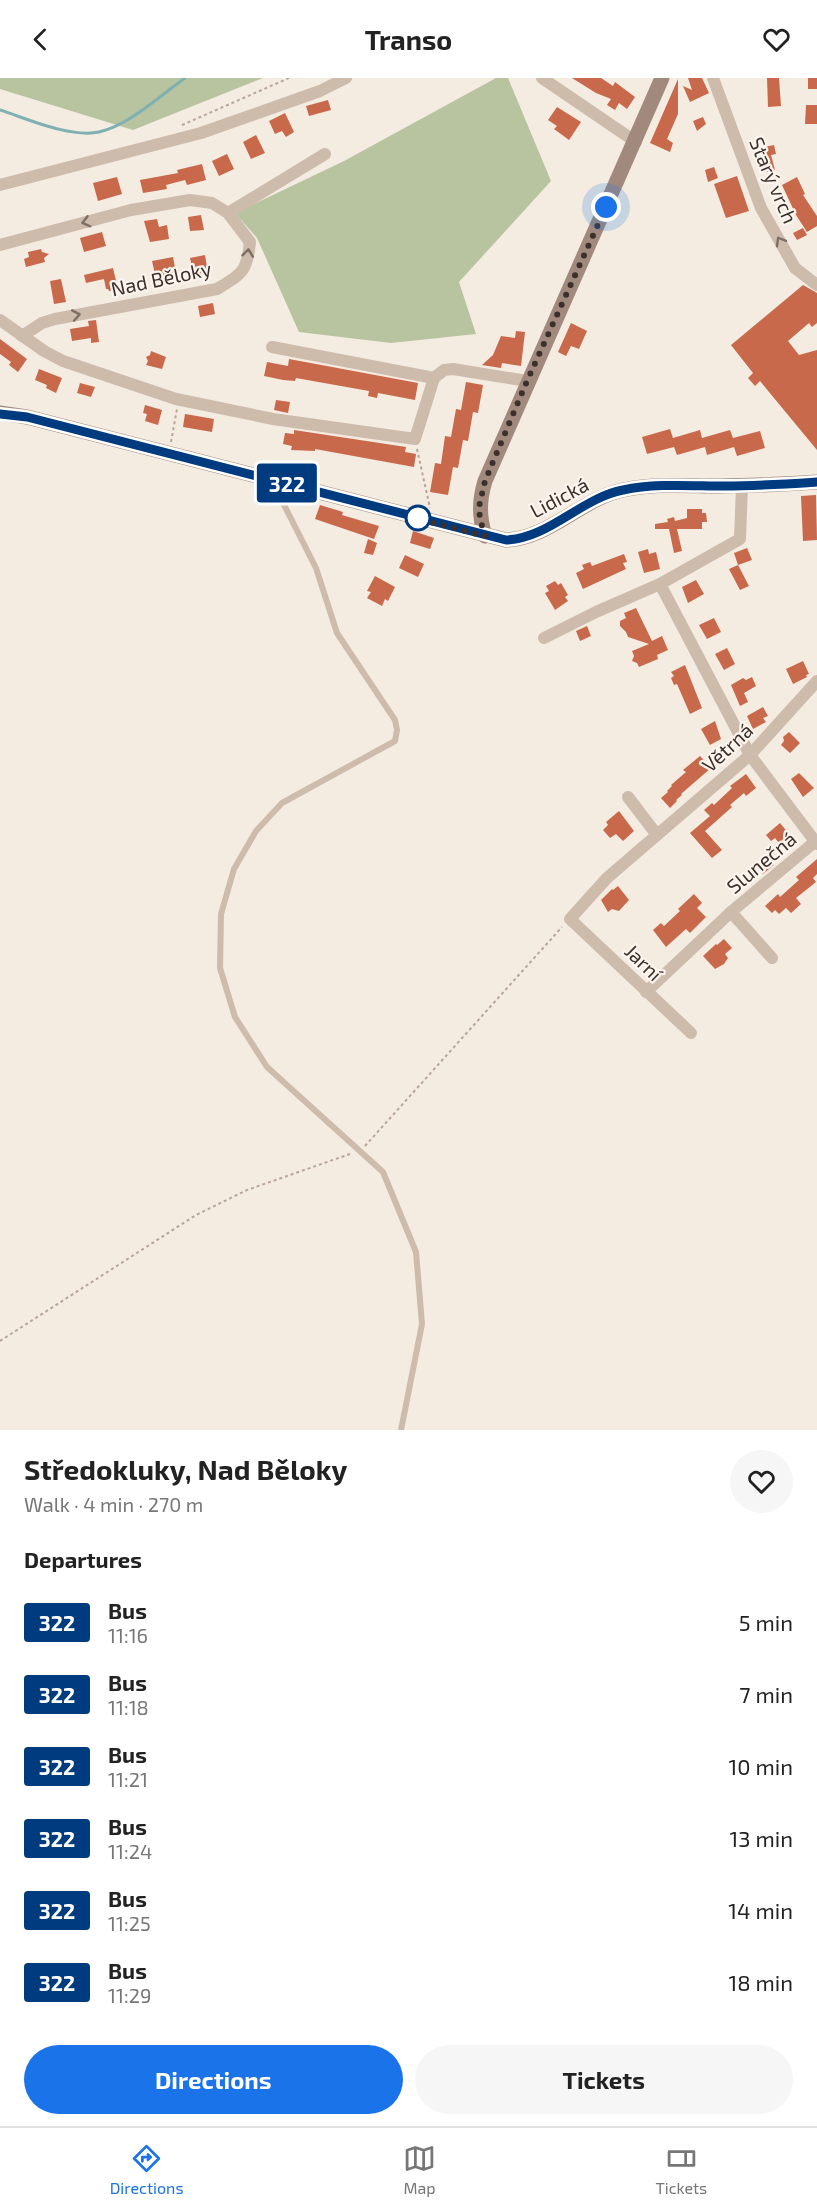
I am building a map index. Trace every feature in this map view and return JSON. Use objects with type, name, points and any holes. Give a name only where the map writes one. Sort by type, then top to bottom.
[{"type":"street","points":[[0,185],[201,133],[320,91],[346,78]]},
{"type":"street","points":[[542,78],[636,142]]},
{"type":"street","points":[[485,536],[480,519],[480,496],[527,381],[636,142],[662,78]]},
{"type":"street","name":"Starý vrch","points":[[713,78],[761,208],[795,268],[817,285]]},
{"type":"street","points":[[228,213],[325,154]]},
{"type":"street","name":"Nad Běloky","points":[[0,245],[131,210],[190,200],[212,203],[228,213],[250,242],[248,261],[239,276],[217,289],[55,319],[42,323],[22,336]]},
{"type":"street","points":[[0,320],[63,361],[179,400],[273,419],[415,439],[434,378],[444,370],[453,369],[527,381]]},
{"type":"street","points":[[272,347],[434,378]]},
{"type":"street","name":"Lidická","points":[[0,413],[27,417],[506,540],[521,539],[544,529],[599,498],[623,490],[657,486],[742,486],[817,482]]},
{"type":"street","points":[[544,638],[660,584],[740,538],[742,486]]},
{"type":"street","name":"Slunečná","points":[[646,992],[731,912],[816,842],[750,755],[660,584]]},
{"type":"street","name":"Větrná","points":[[570,919],[607,878],[750,755],[817,681]]},
{"type":"street","points":[[628,797],[657,835]]},
{"type":"street","name":"Slunečná","points":[[731,912],[772,958]]},
{"type":"street","name":"Jarní","points":[[570,919],[691,1033]]},
{"type":"lane","points":[[278,481],[278,493],[316,568],[337,633],[395,720],[397,730],[395,741],[282,803],[256,831],[234,869],[221,914],[220,968],[236,1017],[267,1066],[383,1172],[416,1252],[422,1324],[401,1430]]},
{"type":"path","points":[[174,129],[289,78]]},
{"type":"path","points":[[169,453],[179,400]]},
{"type":"path","points":[[415,439],[433,522]]},
{"type":"path","points":[[0,1341],[196,1215],[247,1190],[361,1151],[570,919]]},
{"type":"green space","points":[[0,78],[263,78],[133,130],[0,89]]},
{"type":"green space","points":[[496,78],[508,78],[551,181],[459,282],[476,334],[391,343],[299,332],[257,238],[235,213],[344,161]]},
{"type":"building","points":[[572,78],[601,78],[613,86],[615,82],[635,97],[627,109],[619,103],[615,110],[607,105],[611,99],[596,93]]},
{"type":"building","points":[[688,78],[702,78],[709,93],[690,102],[683,86],[692,90]]},
{"type":"building","points":[[767,78],[779,78],[781,106],[768,107]]},
{"type":"building","points":[[808,78],[817,78],[817,89],[808,89]]},
{"type":"building","points":[[678,79],[678,114],[667,139],[673,143],[670,152],[650,143]]},
{"type":"building","points":[[328,100],[331,110],[309,116],[306,106]]},
{"type":"building","points":[[806,105],[817,105],[817,124],[805,124]]},
{"type":"building","points":[[557,107],[581,122],[569,140],[554,129],[557,126],[548,120]]},
{"type":"building","points":[[285,113],[294,132],[286,137],[282,131],[275,134],[269,121]]},
{"type":"building","points":[[703,117],[706,124],[697,131],[693,121]]},
{"type":"building","points":[[256,135],[265,153],[251,159],[243,142]]},
{"type":"building","points":[[774,145],[776,154],[771,155],[775,170],[767,172],[760,148]]},
{"type":"building","points":[[227,154],[234,169],[219,176],[212,161]]},
{"type":"building","points":[[202,164],[206,180],[187,185],[185,180],[166,185],[167,189],[143,193],[140,180],[178,173],[177,170]]},
{"type":"building","points":[[714,167],[718,178],[708,182],[705,170]]},
{"type":"building","points":[[737,176],[749,211],[726,218],[714,184]]},
{"type":"building","points":[[117,177],[122,194],[98,201],[93,183]]},
{"type":"building","points":[[797,177],[805,194],[803,195],[817,216],[817,226],[807,232],[782,185]]},
{"type":"building","points":[[201,215],[204,230],[190,231],[188,217]]},
{"type":"building","points":[[157,219],[159,227],[167,225],[169,239],[150,242],[144,221]]},
{"type":"building","points":[[803,228],[807,235],[797,240],[793,233]]},
{"type":"building","points":[[102,232],[106,246],[84,252],[80,238]]},
{"type":"building","points":[[41,249],[42,252],[49,254],[44,258],[45,262],[26,267],[24,259],[29,257],[28,252]]},
{"type":"building","points":[[205,255],[208,273],[194,275],[190,258]]},
{"type":"building","points":[[173,257],[177,278],[164,280],[163,273],[155,274],[152,261]]},
{"type":"building","points":[[113,268],[118,289],[109,291],[106,289],[104,279],[86,283],[84,275]]},
{"type":"building","points":[[61,279],[66,302],[54,304],[50,281]]},
{"type":"building","points":[[803,285],[817,293],[817,323],[812,327],[809,323],[788,341],[799,355],[817,350],[817,450],[760,381],[755,386],[748,378],[753,373],[731,345]]},
{"type":"building","points":[[213,303],[215,314],[200,317],[198,306]]},
{"type":"building","points":[[96,320],[99,342],[91,343],[91,338],[72,341],[70,329],[89,326],[88,321]]},
{"type":"building","points":[[571,323],[587,331],[579,349],[571,346],[566,356],[558,352]]},
{"type":"building","points":[[516,331],[525,332],[521,366],[502,363],[501,368],[482,365],[493,355],[501,336],[515,338]]},
{"type":"building","points":[[0,339],[27,359],[18,372],[9,365],[11,362],[0,354]]},
{"type":"building","points":[[151,351],[166,357],[162,369],[146,365],[148,361],[146,357]]},
{"type":"building","points":[[289,359],[418,383],[415,400],[378,393],[377,398],[368,396],[369,391],[296,378],[295,381],[264,376],[267,362],[288,366]]},
{"type":"building","points":[[39,369],[62,378],[56,393],[46,388],[47,385],[35,380]]},
{"type":"building","points":[[466,382],[483,385],[478,413],[473,412],[468,441],[463,440],[458,468],[453,467],[448,495],[430,492],[435,463],[441,464],[445,436],[451,437],[456,409],[461,410]]},
{"type":"building","points":[[80,383],[95,387],[91,397],[77,393]]},
{"type":"building","points":[[276,400],[290,402],[288,413],[274,410]]},
{"type":"building","points":[[145,405],[162,410],[158,425],[145,421],[147,414],[143,413]]},
{"type":"building","points":[[185,414],[214,419],[212,432],[183,427]]},
{"type":"building","points":[[670,429],[673,438],[700,430],[702,438],[730,430],[733,438],[760,431],[765,448],[737,456],[734,447],[707,455],[705,447],[677,455],[674,447],[647,454],[642,437]]},
{"type":"building","points":[[294,430],[406,447],[405,452],[416,454],[414,467],[315,449],[315,451],[291,450],[292,446],[283,444],[285,433],[294,434]]},
{"type":"building","points":[[816,495],[817,540],[803,541],[801,496]]},
{"type":"building","points":[[320,505],[343,512],[342,515],[379,526],[374,539],[315,519]]},
{"type":"building","points":[[687,509],[702,509],[702,513],[706,513],[707,522],[702,522],[702,529],[677,529],[682,551],[674,553],[669,529],[655,529],[655,524],[668,522],[667,519],[674,517],[675,521],[687,518]]},
{"type":"building","points":[[413,531],[434,538],[430,549],[410,543]]},
{"type":"building","points":[[368,539],[377,543],[373,555],[364,553]]},
{"type":"building","points":[[747,548],[752,560],[738,565],[734,553]]},
{"type":"building","points":[[648,549],[649,554],[656,552],[660,569],[644,573],[638,552]]},
{"type":"building","points":[[624,554],[627,562],[623,563],[626,569],[583,589],[576,573],[584,569],[582,565],[590,562],[592,566]]},
{"type":"building","points":[[405,555],[424,564],[418,577],[399,568]]},
{"type":"building","points":[[738,565],[749,586],[740,590],[729,569]]},
{"type":"building","points":[[375,576],[395,587],[388,601],[385,599],[382,606],[367,598],[371,592],[367,591]]},
{"type":"building","points":[[696,580],[704,594],[688,603],[682,587]]},
{"type":"building","points":[[555,581],[558,585],[561,583],[568,595],[565,597],[568,601],[555,610],[545,593],[549,591],[546,586]]},
{"type":"building","points":[[636,608],[652,641],[662,636],[668,650],[657,655],[658,659],[639,667],[632,661],[634,656],[632,651],[649,644],[628,637],[620,626],[620,621],[626,618],[624,613]]},
{"type":"building","points":[[714,618],[721,632],[707,639],[699,625]]},
{"type":"building","points":[[587,626],[591,636],[580,641],[576,631]]},
{"type":"building","points":[[727,648],[735,664],[724,670],[715,654]]},
{"type":"building","points":[[803,661],[809,674],[793,684],[786,669]]},
{"type":"building","points":[[685,665],[702,708],[690,714],[677,684],[674,685],[671,678],[674,676],[671,672]]},
{"type":"building","points":[[752,677],[756,686],[744,693],[748,702],[740,706],[731,685],[743,678],[746,680]]},
{"type":"building","points":[[763,707],[768,716],[763,718],[766,722],[753,729],[747,716]]},
{"type":"building","points":[[715,721],[721,739],[710,745],[701,729]]},
{"type":"building","points":[[789,732],[800,743],[790,753],[781,745],[784,741],[783,737]]},
{"type":"building","points":[[700,756],[711,768],[681,794],[670,808],[661,798],[668,792],[671,785],[686,772],[683,770]]},
{"type":"building","points":[[799,773],[814,788],[803,797],[791,779]]},
{"type":"building","points":[[746,774],[756,788],[746,796],[744,793],[705,831],[722,850],[712,858],[690,833],[710,816],[704,810],[712,803],[714,805],[732,788],[730,786]]},
{"type":"building","points":[[619,811],[634,831],[623,841],[616,834],[610,838],[603,830],[608,825],[606,822]]},
{"type":"building","points":[[780,823],[794,840],[783,848],[775,838],[771,841],[766,835]]},
{"type":"building","points":[[769,859],[774,865],[763,874],[758,868]]},
{"type":"building","points":[[817,859],[817,874],[813,878],[816,882],[796,898],[801,904],[791,913],[786,908],[779,914],[775,910],[772,913],[765,906],[778,894],[780,897],[799,880],[796,877]]},
{"type":"building","points":[[618,886],[629,900],[619,911],[612,909],[608,912],[601,900]]},
{"type":"building","points":[[694,894],[702,903],[697,908],[706,917],[690,933],[686,929],[666,947],[653,930],[661,923],[664,926]]},
{"type":"building","points":[[724,939],[732,948],[725,954],[728,958],[724,964],[715,969],[703,956]]},
{"type":"waterway","points":[[0,110],[62,130],[99,132],[133,117],[185,78]]},
{"type":"bus line","name":"322","points":[[0,414],[27,417],[506,540],[521,539],[533,534],[599,498],[623,490],[657,486],[742,486],[817,482]]},
{"type":"route","points":[[418,518],[415,518],[485,536],[479,507],[485,481],[527,381],[606,207]]}]
